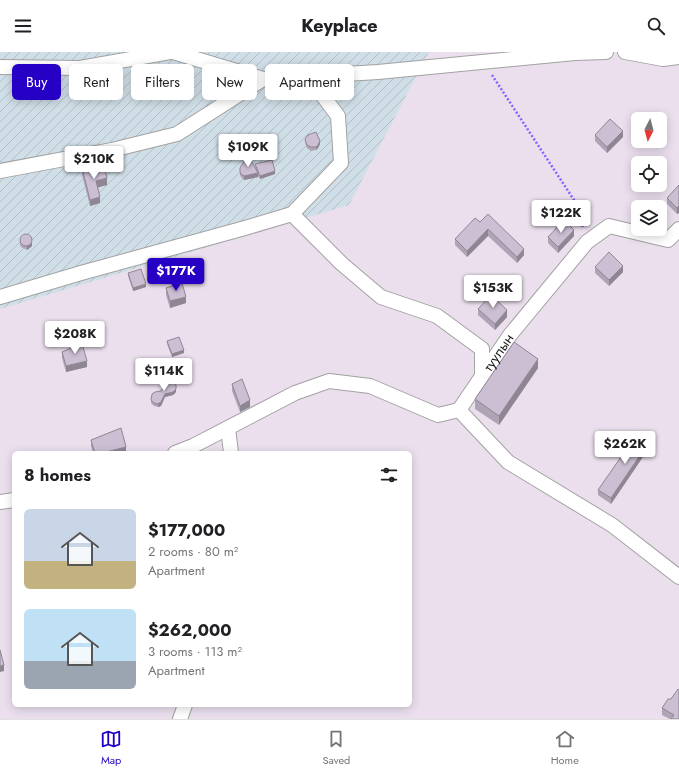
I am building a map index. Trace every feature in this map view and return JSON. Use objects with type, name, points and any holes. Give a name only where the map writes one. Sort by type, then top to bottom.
[{"type":"street","points":[[0,67],[80,68],[170,52]]},
{"type":"street","points":[[173,52],[263,79]]},
{"type":"street","points":[[354,73],[575,53],[606,52]]},
{"type":"street","points":[[625,52],[663,59],[679,57]]},
{"type":"street","points":[[0,171],[112,150],[177,134],[263,79]]},
{"type":"street","points":[[0,297],[292,214],[341,163],[338,116],[326,100]]},
{"type":"street","points":[[292,214],[342,264],[381,297],[437,316],[482,349],[482,376]]},
{"type":"street","name":"туулын","points":[[459,410],[510,335],[588,242],[609,226],[668,240],[679,229]]},
{"type":"street","points":[[180,451],[193,446],[295,393],[329,380],[370,386],[438,415],[459,410],[508,462],[612,525],[679,577]]},
{"type":"street","points":[[228,428],[231,451]]},
{"type":"street","points":[[0,502],[12,500]]},
{"type":"street","points":[[180,719],[184,707]]},
{"type":"path","points":[[483,61],[576,203],[588,242]]},
{"type":"shaded area","points":[[0,52],[429,52],[349,205],[0,309]]},
{"type":"building","points":[[610,119],[623,131],[607,147],[595,135]]},
{"type":"building","points":[[316,132],[320,141],[318,145],[316,147],[311,147],[307,145],[305,139],[308,135]]},
{"type":"building","points":[[248,155],[258,173],[244,176],[240,172],[240,168]]},
{"type":"building","points":[[272,160],[275,171],[260,176],[255,164]]},
{"type":"building","points":[[92,166],[93,169],[104,166],[107,178],[96,181],[100,197],[90,200],[82,168]]},
{"type":"building","points":[[679,185],[679,206],[677,208],[667,198]]},
{"type":"building","points":[[488,214],[524,249],[517,257],[488,229],[467,251],[455,239],[475,218],[480,222]]},
{"type":"building","points":[[564,220],[574,230],[558,247],[548,237]]},
{"type":"building","points":[[26,234],[30,236],[32,240],[30,244],[26,246],[22,244],[20,240],[22,236]]},
{"type":"building","points":[[609,252],[623,266],[609,280],[595,267]]},
{"type":"building","points":[[141,269],[146,284],[133,288],[128,273]]},
{"type":"building","points":[[182,283],[186,297],[170,301],[166,288]]},
{"type":"building","points":[[491,295],[507,310],[495,324],[478,309]]},
{"type":"building","points":[[179,337],[184,350],[172,354],[167,341]]},
{"type":"building","points":[[514,342],[538,359],[499,416],[475,399]]},
{"type":"building","points":[[82,343],[87,361],[66,366],[62,352]]},
{"type":"building","points":[[242,379],[250,400],[240,406],[232,384]]},
{"type":"building","points":[[169,380],[173,380],[176,385],[176,389],[173,392],[165,394],[161,402],[158,404],[154,403],[151,400],[152,394],[161,391]]},
{"type":"building","points":[[121,428],[126,447],[110,451],[94,451],[91,440]]},
{"type":"building","points":[[639,431],[651,439],[611,498],[598,490]]},
{"type":"building","points":[[0,650],[4,665],[0,666]]},
{"type":"building","points":[[678,689],[679,719],[671,719],[674,715],[662,708],[668,699],[671,699]]}]
